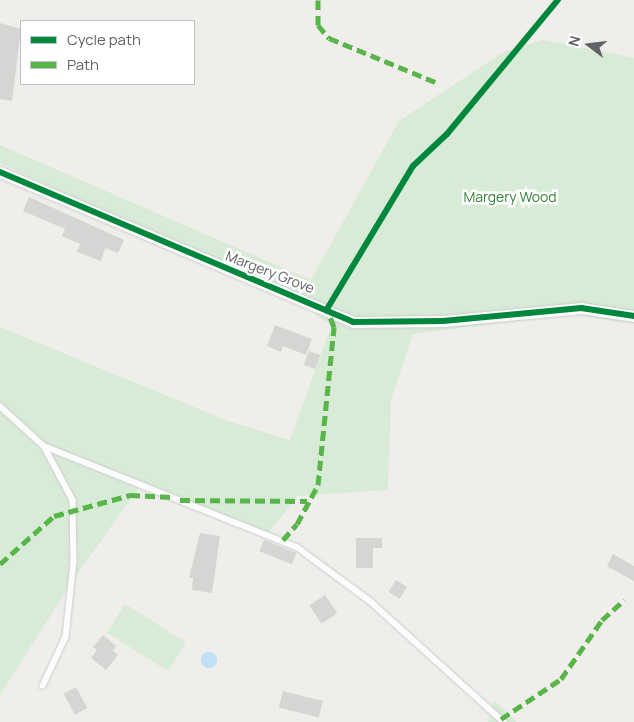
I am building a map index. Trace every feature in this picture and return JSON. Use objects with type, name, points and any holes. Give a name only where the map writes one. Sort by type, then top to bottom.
[{"type":"street","name":"Margery Grove","points":[[0,172],[352,322],[443,321],[581,308],[634,316]]},
{"type":"lane","points":[[0,406],[44,446],[73,500],[74,562],[66,637],[43,686]]},
{"type":"lane","points":[[44,446],[297,546],[370,602],[504,722]]},
{"type":"green space","name":"Margery Wood","points":[[543,40],[634,58],[634,324],[570,314],[413,334],[391,400],[388,490],[298,496],[268,533],[143,482],[75,577],[0,695],[0,327],[228,421],[290,440],[331,326],[298,301],[0,163],[0,145],[311,280],[399,121],[505,51]]},
{"type":"green space","points":[[125,604],[186,642],[168,671],[107,633]]},
{"type":"green space","points":[[494,700],[517,722],[488,722]]},
{"type":"water","points":[[209,652],[217,660],[209,668],[201,660]]},
{"type":"building","points":[[0,23],[20,29],[20,37],[12,101],[0,99]]},
{"type":"building","points":[[29,197],[124,240],[118,253],[105,248],[101,261],[77,252],[80,244],[62,236],[65,229],[23,211]]},
{"type":"building","points":[[275,325],[312,339],[306,355],[283,346],[281,352],[267,346]]},
{"type":"building","points":[[309,351],[320,355],[315,369],[304,365]]},
{"type":"building","points":[[200,533],[220,536],[212,593],[192,590],[193,578],[189,578]]},
{"type":"building","points":[[356,538],[382,538],[382,548],[373,548],[373,568],[356,568]]},
{"type":"building","points":[[264,540],[296,553],[292,564],[260,551]]},
{"type":"building","points":[[613,554],[634,566],[634,581],[607,566]]},
{"type":"building","points":[[396,580],[407,587],[400,599],[389,592]]},
{"type":"building","points":[[325,595],[337,613],[322,624],[309,606]]},
{"type":"building","points":[[103,635],[116,646],[113,651],[118,655],[106,670],[91,658],[97,650],[93,647]]},
{"type":"building","points":[[76,687],[87,708],[75,715],[64,694]]},
{"type":"building","points":[[283,691],[323,701],[319,717],[279,707]]},
{"type":"marked path","points":[[318,0],[318,25],[329,38],[435,82]]},
{"type":"marked path","points":[[283,540],[297,524],[318,485],[334,327],[328,311]]},
{"type":"marked path","points":[[0,564],[54,516],[130,495],[173,497]]},
{"type":"marked path","points":[[180,500],[307,501]]},
{"type":"marked path","points":[[501,719],[561,679],[602,620],[624,600]]},
{"type":"cycle path","points":[[327,309],[413,166],[447,134],[558,0]]},
{"type":"cycle path","points":[[0,172],[353,322],[443,321],[581,308],[634,316]]}]
